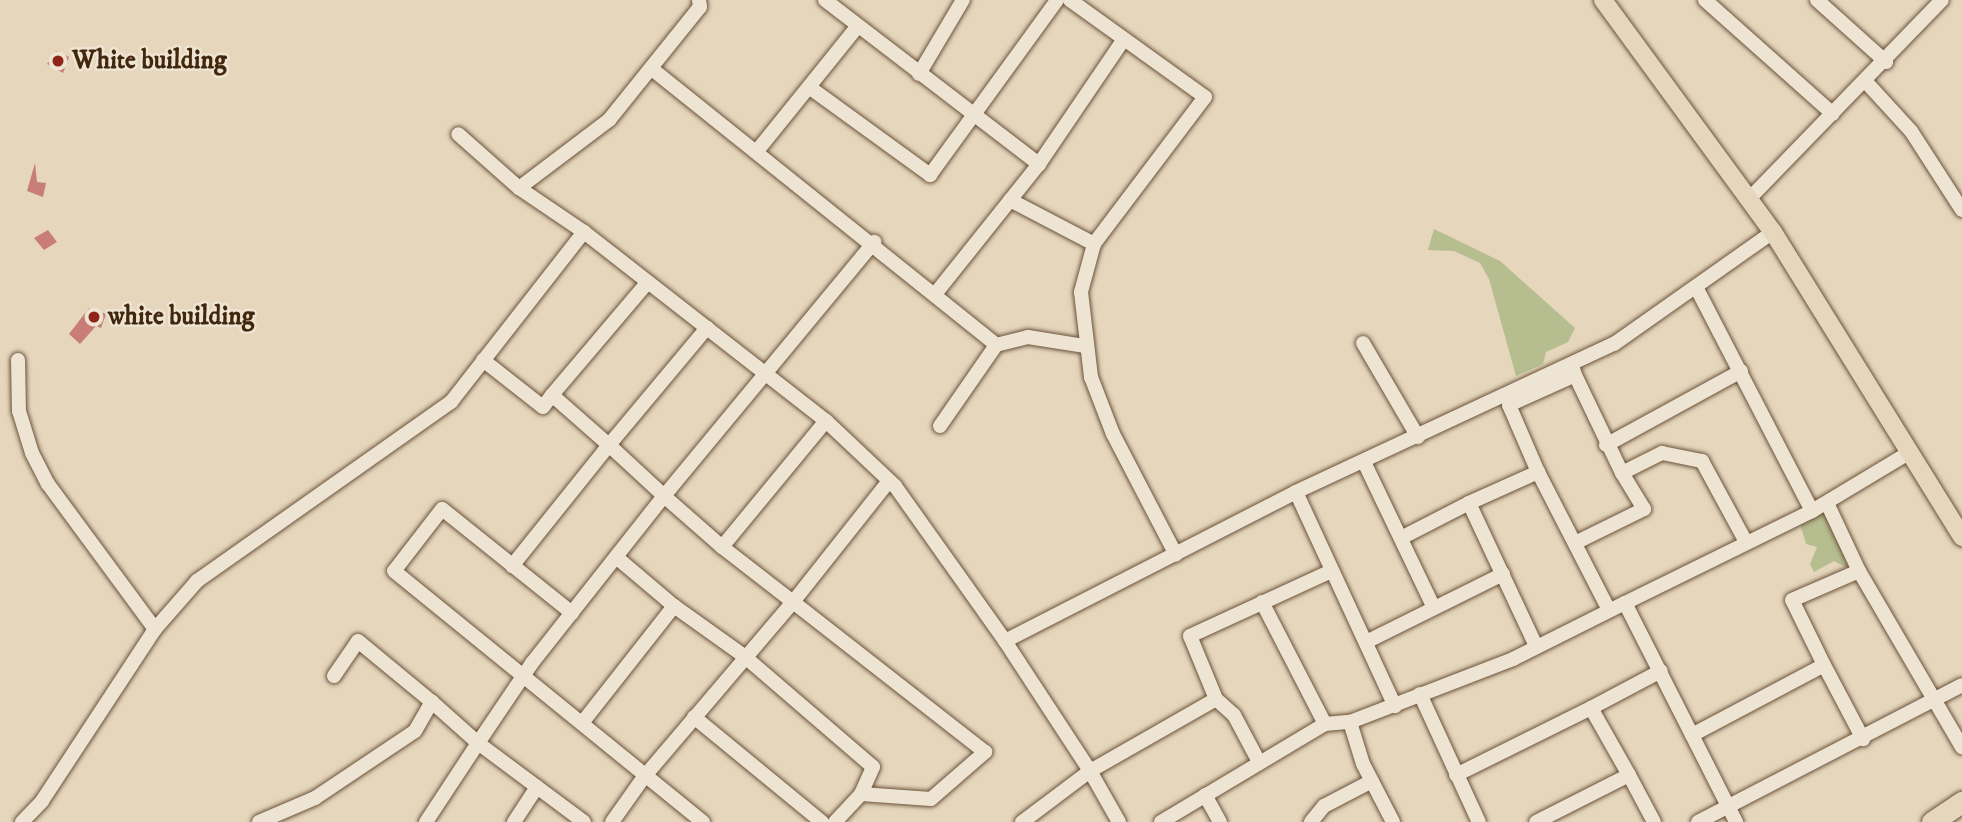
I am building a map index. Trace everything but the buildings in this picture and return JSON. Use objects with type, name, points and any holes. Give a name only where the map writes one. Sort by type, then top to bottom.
[{"type":"highway","points":[[1932,822],[1962,802]]},
{"type":"main road","points":[[1603,0],[1773,232],[1962,537]]},
{"type":"street","points":[[519,188],[609,120],[700,7],[699,0]]},
{"type":"street","points":[[825,0],[857,27],[877,35],[919,74],[1039,164]]},
{"type":"street","points":[[919,74],[963,0]]},
{"type":"street","points":[[809,87],[930,175],[976,116],[1057,0]]},
{"type":"street","points":[[1070,0],[1205,97],[1094,244],[1081,292],[1086,346],[1113,434],[1176,555]]},
{"type":"street","points":[[1705,0],[1833,114]]},
{"type":"street","points":[[1817,0],[1886,62]]},
{"type":"street","points":[[1749,199],[1867,83],[1938,1]]},
{"type":"street","points":[[757,150],[857,27]]},
{"type":"street","points":[[936,293],[1039,164],[1124,39]]},
{"type":"street","points":[[652,69],[874,242],[996,345]]},
{"type":"street","points":[[1867,83],[1910,131],[1962,210]]},
{"type":"street","points":[[458,134],[519,188],[584,232],[827,421],[888,481],[1005,641],[1090,771],[1119,822]]},
{"type":"street","points":[[1010,200],[1094,244]]},
{"type":"street","points":[[22,822],[42,802],[155,629],[197,581],[451,402],[584,232]]},
{"type":"street","points":[[1609,610],[1538,472],[1509,405],[1574,370],[1697,289],[1773,232]]},
{"type":"street","points":[[426,822],[525,674],[572,613],[664,496],[874,242]]},
{"type":"street","points":[[483,360],[543,407],[649,282]]},
{"type":"street","points":[[1697,289],[1812,511]]},
{"type":"street","points":[[512,566],[706,328]]},
{"type":"street","points":[[940,426],[996,345],[1028,337],[1086,346]]},
{"type":"street","points":[[1363,343],[1418,437]]},
{"type":"street","points":[[18,360],[19,411],[32,453],[48,484],[155,629]]},
{"type":"street","points":[[1005,641],[1296,492],[1574,370]]},
{"type":"street","points":[[1574,370],[1606,445],[1644,509],[1575,543]]},
{"type":"street","points":[[1606,445],[1741,371]]},
{"type":"street","points":[[552,395],[722,547],[985,752],[931,799],[862,794]]},
{"type":"street","points":[[722,547],[827,421]]},
{"type":"street","points":[[1161,822],[1325,724],[1350,722],[1395,706],[1536,646],[1812,511],[1910,452]]},
{"type":"street","points":[[1622,473],[1662,453],[1702,461],[1746,542]]},
{"type":"street","points":[[1364,462],[1433,606]]},
{"type":"street","points":[[1401,538],[1468,503],[1538,472]]},
{"type":"street","points":[[612,822],[644,777],[744,656],[793,602],[888,481]]},
{"type":"street","points":[[1296,492],[1395,706]]},
{"type":"street","points":[[1468,503],[1536,646]]},
{"type":"street","points":[[1827,503],[1859,571],[1962,747]]},
{"type":"street","points":[[572,613],[442,509],[394,571],[525,674],[644,777],[703,822]]},
{"type":"street","points":[[616,557],[674,606],[744,656],[873,767],[862,794],[835,822]]},
{"type":"street","points":[[1259,762],[1234,715],[1216,699],[1190,636],[1331,571]]},
{"type":"street","points":[[1859,571],[1792,600],[1863,739]]},
{"type":"street","points":[[1366,642],[1433,606],[1503,574]]},
{"type":"street","points":[[1262,602],[1325,724]]},
{"type":"street","points":[[1625,603],[1737,822]]},
{"type":"street","points":[[582,723],[674,606]]},
{"type":"street","points":[[334,676],[358,641],[478,743],[584,822]]},
{"type":"street","points":[[1692,735],[1824,665]]},
{"type":"street","points":[[1457,775],[1661,671]]},
{"type":"street","points":[[1698,822],[1863,739],[1962,685]]},
{"type":"street","points":[[1420,694],[1479,822]]},
{"type":"street","points":[[1022,822],[1090,771],[1216,699]]},
{"type":"street","points":[[259,822],[315,798],[415,731],[432,702]]},
{"type":"street","points":[[1591,708],[1654,822]]},
{"type":"street","points":[[694,717],[822,822]]},
{"type":"street","points":[[1350,722],[1372,781],[1393,822]]},
{"type":"street","points":[[1536,822],[1629,775]]},
{"type":"street","points":[[1311,822],[1324,806],[1372,781]]},
{"type":"street","points":[[514,822],[537,787]]},
{"type":"street","points":[[1205,795],[1220,822]]},
{"type":"green space","points":[[1434,229],[1500,261],[1575,328],[1568,342],[1546,352],[1543,364],[1516,376],[1489,279],[1480,263],[1454,251],[1428,250]]},
{"type":"green space","points":[[1823,505],[1853,563],[1845,567],[1834,561],[1814,572],[1810,564],[1817,547],[1806,544],[1800,524]]},
{"type":"place","name":"White building","points":[[58,61]]},
{"type":"place","name":"white building","points":[[94,317]]}]
